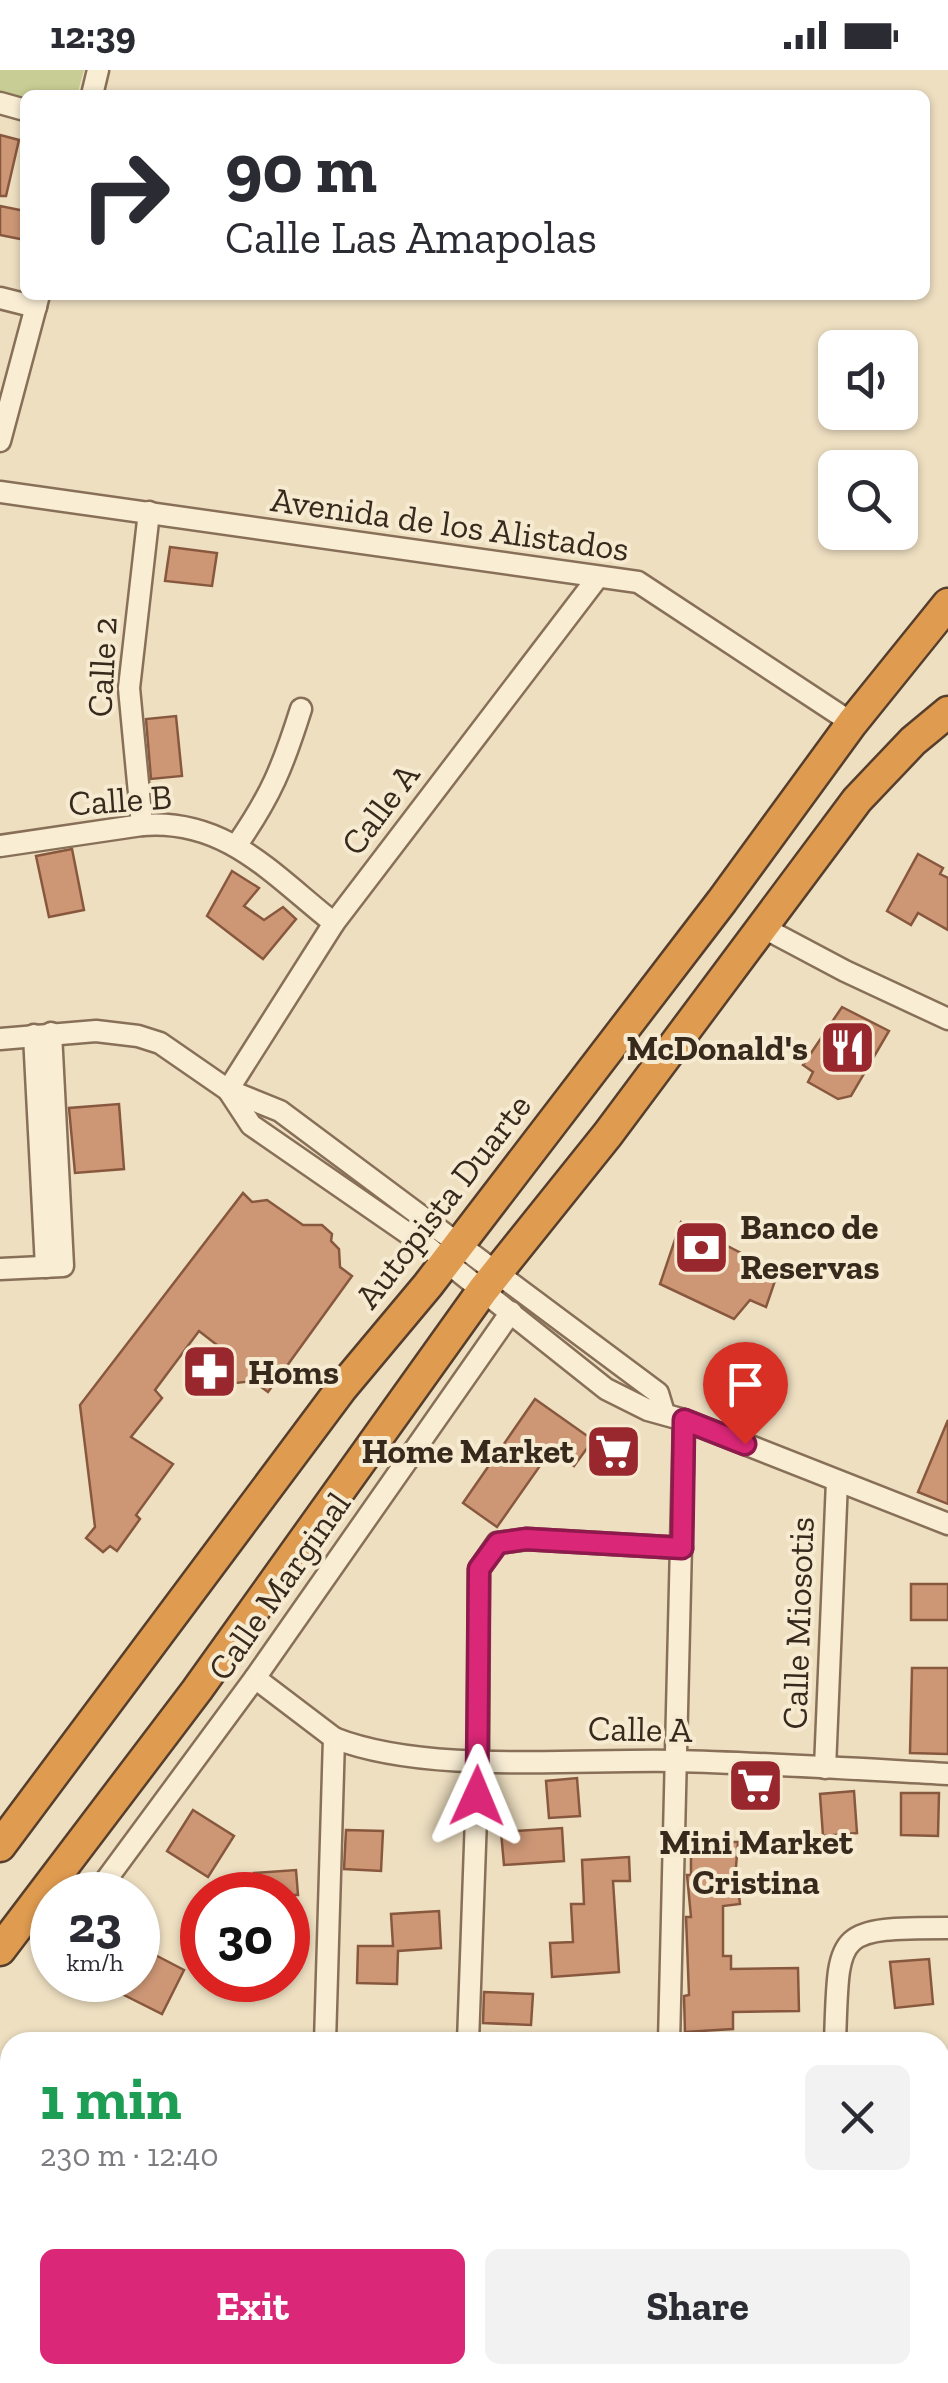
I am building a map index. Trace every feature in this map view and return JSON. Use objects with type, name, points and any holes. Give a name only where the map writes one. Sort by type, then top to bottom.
[{"type":"highway","name":"Autopista Duarte","points":[[0,1846],[340,1390],[452,1251],[699,930],[852,723],[948,604]]},
{"type":"highway","points":[[0,1950],[197,1690],[491,1282],[858,800],[912,741],[948,712]]},
{"type":"highway","points":[[912,741],[948,724]]},
{"type":"street","points":[[0,441],[38,301]]},
{"type":"street","name":"Avenida de los Alistados","points":[[0,492],[638,582],[852,723]]},
{"type":"street","name":"Calle 2","points":[[142,824],[128,688],[149,512]]},
{"type":"street","name":"Calle A","points":[[228,1090],[334,924],[598,578]]},
{"type":"street","points":[[236,846],[282,770],[301,708]]},
{"type":"street","name":"Calle B","points":[[1,840],[142,824],[196,828],[236,846],[334,924]]},
{"type":"street","points":[[764,928],[948,1019]]},
{"type":"street","points":[[0,1039],[96,1031],[160,1043],[228,1090],[280,1111],[491,1282],[658,1393],[674,1417],[682,1548],[669,2032]]},
{"type":"street","points":[[0,1269],[55,1267],[42,1034]]},
{"type":"street","points":[[491,1282],[511,1312],[606,1389],[648,1410],[948,1524]]},
{"type":"street","name":"Calle Marginal","points":[[112,1872],[255,1678],[511,1312]]},
{"type":"street","name":"Calle Miosotis","points":[[825,1768],[837,1481]]},
{"type":"street","points":[[468,2032],[478,1760],[479,1569],[498,1543],[526,1539],[682,1548]]},
{"type":"street","points":[[255,1678],[334,1738],[325,2032]]},
{"type":"street","name":"Calle A","points":[[334,1738],[360,1748],[478,1760],[675,1762],[948,1774]]},
{"type":"street","points":[[836,2032],[840,1960],[849,1942],[863,1932],[883,1928],[948,1928]]},
{"type":"green space","points":[[0,70],[84,70],[78,90],[20,90],[20,98],[0,92]]},
{"type":"building","points":[[0,135],[19,140],[6,196],[0,196]]},
{"type":"building","points":[[0,206],[20,210],[20,239],[0,235]]},
{"type":"building","points":[[170,547],[217,553],[212,586],[165,581]]},
{"type":"building","points":[[176,716],[182,776],[151,779],[146,719]]},
{"type":"building","points":[[72,849],[84,910],[49,917],[36,856]]},
{"type":"building","points":[[918,854],[943,868],[940,874],[948,878],[948,930],[918,913],[911,925],[887,911]]},
{"type":"building","points":[[232,871],[259,888],[244,906],[264,920],[283,907],[296,919],[263,959],[207,916]]},
{"type":"building","name":"McDonald's","points":[[842,1007],[889,1031],[851,1096],[838,1099],[808,1082],[813,1072],[803,1065]]},
{"type":"building","points":[[119,1104],[124,1169],[75,1173],[69,1108]]},
{"type":"building","points":[[243,1193],[252,1202],[267,1200],[303,1225],[322,1225],[339,1249],[340,1267],[352,1276],[268,1392],[253,1381],[236,1383],[232,1364],[222,1357],[226,1352],[199,1331],[155,1390],[162,1398],[131,1437],[173,1464],[136,1515],[140,1519],[117,1551],[110,1546],[103,1552],[86,1538],[95,1527],[80,1405]]},
{"type":"building","name":"Banco de Reservas","points":[[681,1222],[778,1272],[766,1307],[750,1300],[734,1319],[660,1284]]},
{"type":"building","points":[[535,1399],[593,1440],[574,1466],[551,1450],[497,1527],[463,1503]]},
{"type":"building","points":[[948,1420],[948,1504],[918,1492]]},
{"type":"building","points":[[911,1584],[948,1584],[948,1620],[911,1620]]},
{"type":"building","points":[[912,1668],[948,1668],[948,1754],[910,1753]]},
{"type":"building","name":"Mini Market Cristina","points":[[738,1777],[775,1778],[774,1796],[737,1793]]},
{"type":"building","points":[[577,1778],[580,1816],[549,1818],[546,1781]]},
{"type":"building","points":[[854,1791],[857,1833],[823,1836],[820,1794]]},
{"type":"building","points":[[901,1793],[939,1793],[938,1836],[901,1835]]},
{"type":"building","points":[[193,1810],[234,1836],[211,1872],[200,1872],[167,1851]]},
{"type":"building","points":[[562,1828],[564,1861],[504,1865],[501,1832]]},
{"type":"building","points":[[346,1830],[383,1831],[381,1871],[344,1869]]},
{"type":"building","points":[[691,1842],[738,1842],[740,1904],[723,1906],[723,1956],[731,1956],[731,1969],[798,1968],[799,2011],[733,2012],[733,2029],[685,2032]]},
{"type":"building","points":[[629,1857],[630,1881],[613,1881],[619,1972],[552,1977],[550,1943],[573,1942],[571,1904],[584,1904],[582,1860]]},
{"type":"building","points":[[439,1911],[441,1948],[398,1951],[397,1984],[357,1983],[358,1946],[393,1946],[391,1914]]},
{"type":"building","points":[[160,1957],[180,1968],[180,1978],[162,2014],[138,2002],[160,2002]]},
{"type":"building","points":[[929,1959],[933,2004],[895,2008],[890,1962]]},
{"type":"building","points":[[484,1992],[533,1994],[531,2025],[483,2023]]},
{"type":"place","name":"McDonald's","points":[[847,1048]]},
{"type":"place","name":"Banco de Reservas","points":[[701,1247]]},
{"type":"place","name":"Homs","points":[[209,1372]]},
{"type":"place","name":"Home Market","points":[[613,1451]]},
{"type":"place","name":"Mini Market Cristina","points":[[756,1786]]},
{"type":"route","points":[[477,1796],[479,1569],[498,1543],[526,1539],[682,1548],[684,1420],[745,1444]]}]
